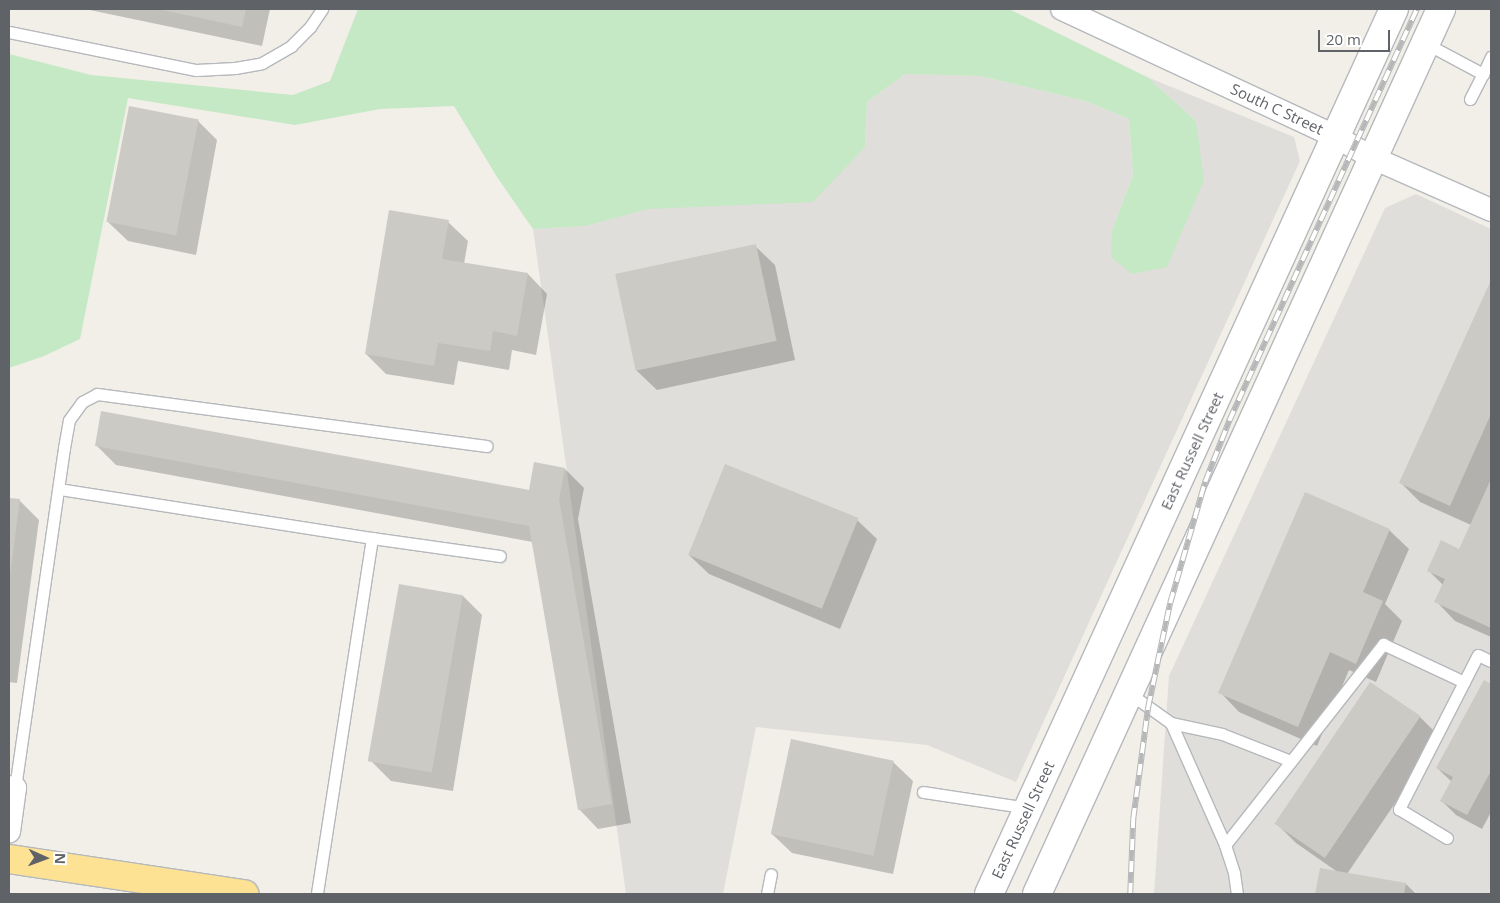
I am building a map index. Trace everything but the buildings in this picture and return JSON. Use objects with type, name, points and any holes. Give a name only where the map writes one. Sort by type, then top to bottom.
[{"type":"highway","points":[[9,859],[244,894]]},
{"type":"main road","name":"East Russell Street","points":[[989,894],[1394,9]]},
{"type":"main road","points":[[1037,894],[1441,9]]},
{"type":"street","name":"South C Street","points":[[1062,9],[1336,137],[1373,158],[1491,210]]},
{"type":"street","points":[[9,832],[12,787]]},
{"type":"lane","points":[[9,32],[196,70],[235,68],[262,63],[291,46],[310,27],[322,9]]},
{"type":"lane","points":[[1425,43],[1483,74]]},
{"type":"lane","points":[[1470,99],[1491,57]]},
{"type":"lane","points":[[12,787],[69,420],[82,402],[97,394],[487,446]]},
{"type":"lane","points":[[59,489],[500,556]]},
{"type":"lane","points":[[317,894],[372,538]]},
{"type":"lane","points":[[1225,845],[1383,644],[1464,682]]},
{"type":"lane","points":[[1447,838],[1399,809],[1478,655],[1491,661]]},
{"type":"lane","points":[[1129,693],[1171,723],[1222,734],[1291,761]]},
{"type":"lane","points":[[1171,723],[1225,845],[1234,872],[1237,894]]},
{"type":"lane","points":[[923,792],[1029,808]]},
{"type":"lane","points":[[767,894],[771,874]]},
{"type":"shaded area","points":[[905,74],[980,76],[1085,101],[1129,119],[1133,175],[1112,231],[1196,121],[1147,77],[1294,137],[1300,161],[1016,782],[927,745],[756,727],[723,894],[626,894],[533,229],[586,226],[865,147],[867,102]]},
{"type":"shaded area","points":[[1416,194],[1491,229],[1491,894],[1154,894],[1169,676],[1385,208]]},
{"type":"green space","points":[[358,9],[1009,9],[1147,77],[1196,121],[1204,180],[1167,267],[1132,274],[1111,257],[1112,231],[1133,175],[1129,119],[1085,101],[980,76],[905,74],[867,102],[865,147],[813,202],[648,209],[586,226],[533,229],[497,177],[454,106],[380,109],[295,125],[128,98],[80,339],[44,356],[9,368],[9,54],[91,75],[293,95],[330,81]]},
{"type":"railway","points":[[1130,894],[1133,819],[1148,707],[1170,603],[1205,482],[1229,421],[1417,9]]}]
